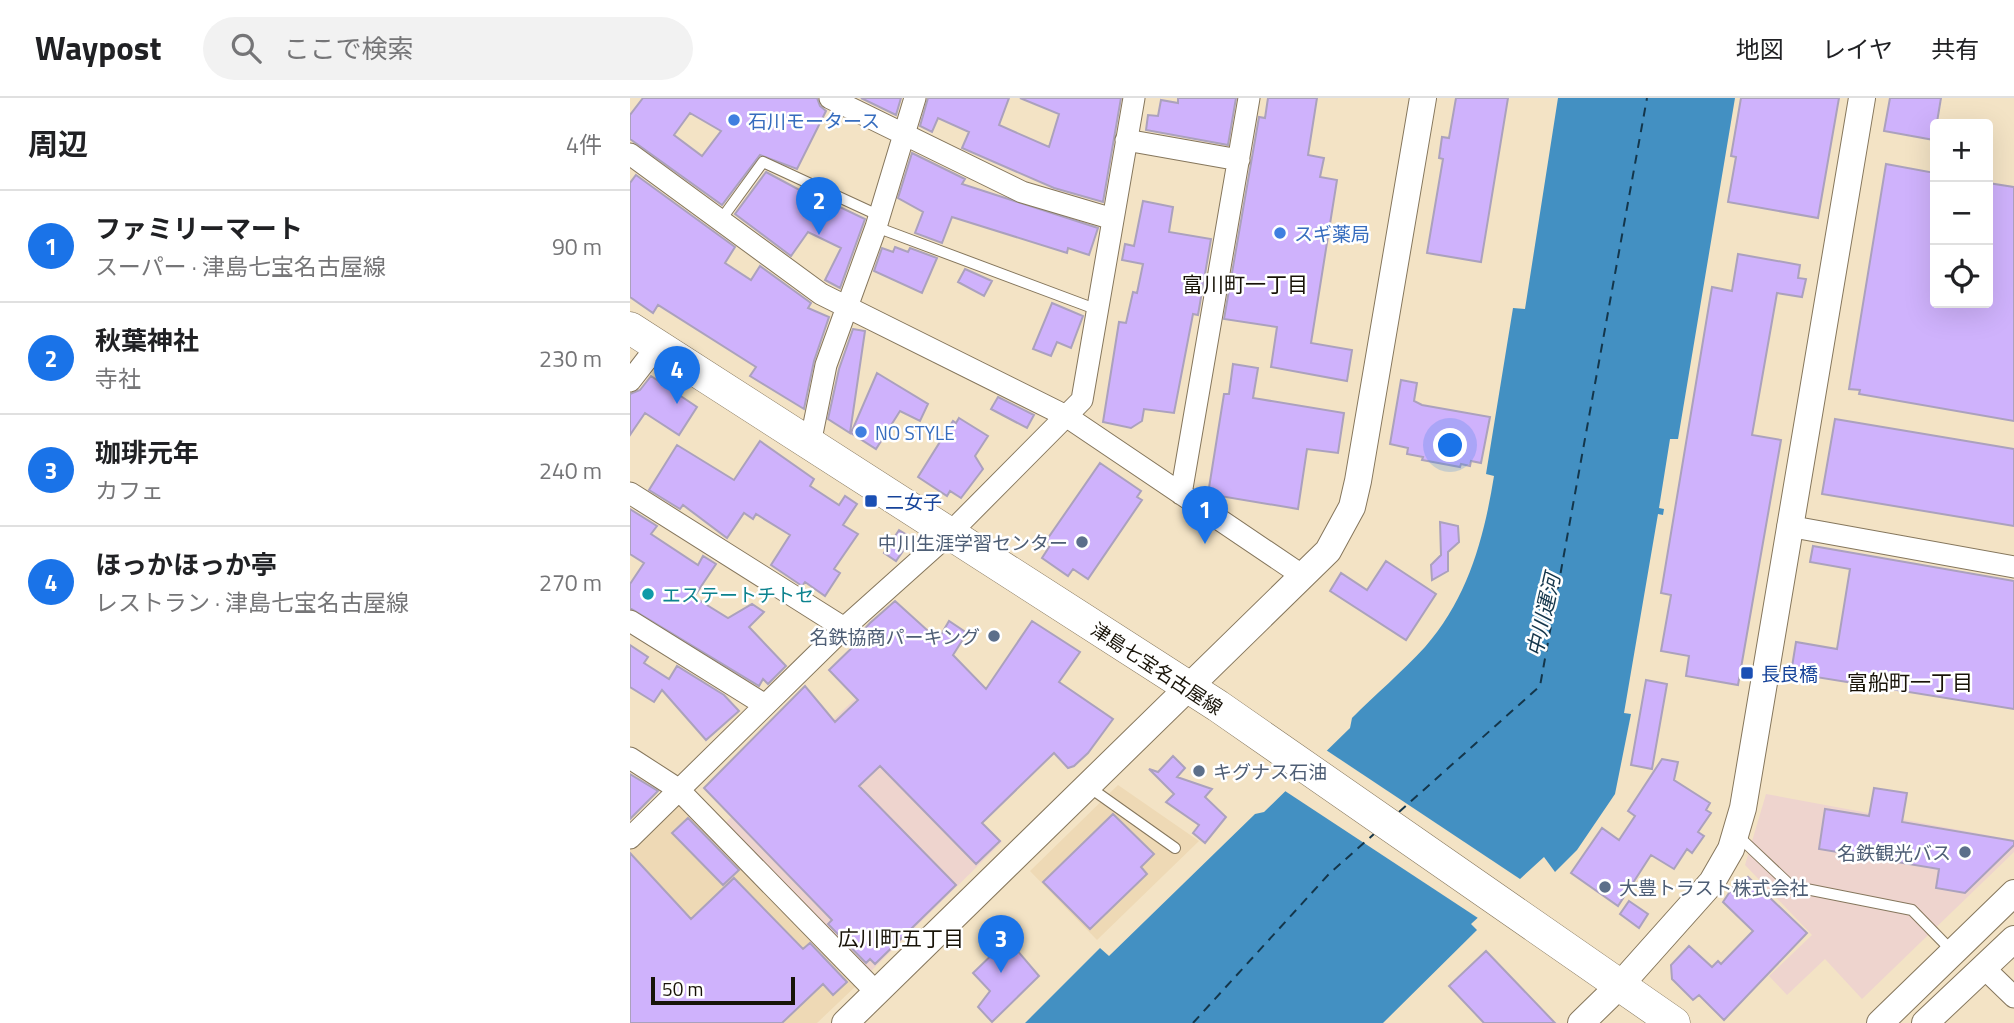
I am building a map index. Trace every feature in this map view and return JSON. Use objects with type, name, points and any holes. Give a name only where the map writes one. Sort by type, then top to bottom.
[{"type":"main road","name":"津島七宝名古屋線","points":[[630,328],[1293,758],[1674,1023]]},
{"type":"street","points":[[830,98],[1022,192],[1113,219]]},
{"type":"street","points":[[810,444],[826,365],[849,309],[878,222],[902,133],[915,98]]},
{"type":"street","points":[[630,838],[844,628],[949,534],[1082,400],[1133,98]]},
{"type":"street","points":[[1181,494],[1250,98]]},
{"type":"street","points":[[845,1023],[1328,551],[1352,507],[1423,98]]},
{"type":"street","points":[[1581,1023],[1621,985],[1712,882],[1731,849],[1736,834],[1743,808],[1788,526],[1862,98]]},
{"type":"street","points":[[1126,140],[1239,160]]},
{"type":"street","points":[[630,154],[821,294],[1066,416],[1303,576]]},
{"type":"street","points":[[630,381],[658,345]]},
{"type":"street","points":[[630,493],[844,628]]},
{"type":"street","points":[[1788,526],[2014,567]]},
{"type":"street","points":[[630,621],[765,705]]},
{"type":"street","points":[[630,758],[678,789],[877,992]]},
{"type":"street","points":[[1880,1023],[2014,893]]},
{"type":"street","points":[[1925,1023],[2014,939]]},
{"type":"street","points":[[1984,968],[2014,998]]},
{"type":"lane","points":[[720,221],[763,162],[878,222],[1098,310]]},
{"type":"lane","points":[[1087,786],[1175,848]]},
{"type":"lane","points":[[1736,834],[1791,886],[1912,911],[1953,953]]},
{"type":"shaded area","points":[[858,696],[1002,842],[868,974],[721,827]]},
{"type":"shaded area","points":[[1118,785],[1199,841],[1097,940],[1030,871]]},
{"type":"shaded area","points":[[1766,794],[2014,840],[2014,852],[1862,999],[1825,959],[1787,995],[1769,976],[1812,935],[1745,865]]},
{"type":"shaded area","points":[[680,803],[858,984],[817,1023],[630,1023],[630,850]]},
{"type":"water","name":"中川運河","points":[[1558,98],[1735,98],[1678,439],[1670,439],[1659,508],[1664,509],[1663,515],[1658,514],[1624,713],[1631,714],[1615,794],[1577,850],[1555,872],[1544,857],[1471,924],[1477,930],[1383,1023],[1025,1023],[1100,948],[1109,956],[1255,814],[1264,812],[1350,728],[1352,718],[1425,647],[1453,608],[1472,566],[1490,499],[1494,476],[1486,474],[1513,308],[1525,309]]},
{"type":"pier","points":[[1323,748],[1523,881],[1481,920],[1282,789]]},
{"type":"building","points":[[643,98],[817,98],[826,111],[797,169],[760,155],[722,205],[630,139],[630,115]],"holes":[[[690,113],[721,131],[702,156],[674,135]]]},
{"type":"building","points":[[861,98],[901,98],[896,115]]},
{"type":"building","points":[[928,98],[1009,98],[999,125],[1049,147],[1059,114],[1020,98],[1121,98],[1103,202],[1054,188],[962,148],[969,132],[938,118],[932,132],[920,126]]},
{"type":"building","points":[[1178,98],[1236,98],[1228,145],[1146,130],[1148,115],[1158,116],[1161,100],[1178,103]]},
{"type":"building","points":[[1268,98],[1317,98],[1308,155],[1324,158],[1320,177],[1337,180],[1311,343],[1352,350],[1347,381],[1271,367],[1277,327],[1224,319],[1259,117],[1265,118]]},
{"type":"building","points":[[1456,98],[1508,98],[1481,262],[1427,253],[1443,159],[1439,158],[1442,137],[1449,138]]},
{"type":"building","points":[[1741,98],[1839,98],[1818,218],[1728,202],[1736,157],[1731,156]]},
{"type":"building","points":[[1890,98],[1941,98],[1938,119],[1930,119],[1930,139],[1884,131]]},
{"type":"building","points":[[912,153],[965,179],[962,184],[1098,228],[1089,255],[1068,248],[1067,253],[952,217],[942,243],[915,233],[923,212],[898,198]]},
{"type":"building","points":[[1886,164],[1930,172],[1930,308],[1993,308],[1993,184],[2014,187],[2014,421],[1859,394],[1860,390],[1849,389]]},
{"type":"building","points":[[766,172],[820,201],[821,198],[865,219],[840,288],[825,280],[841,248],[808,232],[791,256],[735,214]]},
{"type":"building","points":[[636,175],[735,247],[725,263],[751,280],[760,266],[811,303],[808,308],[829,317],[814,361],[804,409],[750,376],[756,367],[658,305],[653,313],[630,297],[630,183]]},
{"type":"building","points":[[1143,201],[1173,207],[1169,232],[1211,239],[1198,315],[1193,314],[1174,413],[1144,409],[1142,421],[1131,428],[1103,422],[1119,322],[1126,323],[1133,292],[1137,293],[1143,264],[1122,260],[1125,244],[1134,246]]},
{"type":"building","points":[[895,247],[908,252],[910,248],[937,258],[922,293],[874,271],[882,248],[893,252]]},
{"type":"building","points":[[1738,254],[1800,265],[1798,278],[1806,279],[1802,297],[1777,293],[1752,435],[1781,440],[1738,685],[1686,676],[1689,656],[1661,651],[1671,595],[1661,593],[1712,287],[1732,291]]},
{"type":"building","points":[[965,269],[992,281],[984,296],[958,282]]},
{"type":"building","points":[[1052,303],[1083,316],[1071,348],[1057,342],[1051,356],[1033,349]]},
{"type":"building","points":[[853,329],[865,331],[850,433],[828,419],[839,369]]},
{"type":"building","points":[[1233,364],[1258,368],[1253,398],[1344,413],[1338,453],[1307,449],[1298,509],[1208,494],[1224,394],[1229,394]]},
{"type":"building","points":[[877,373],[928,404],[920,421],[900,411],[876,449],[851,433]]},
{"type":"building","points":[[651,376],[697,407],[679,435],[645,413],[630,435],[630,394],[640,390]]},
{"type":"building","points":[[1401,380],[1417,383],[1414,401],[1422,405],[1490,417],[1481,463],[1471,461],[1470,466],[1461,464],[1460,467],[1422,460],[1423,457],[1407,454],[1408,448],[1390,444]]},
{"type":"building","points":[[998,397],[1034,415],[1027,428],[991,409]]},
{"type":"building","points":[[959,418],[988,436],[975,456],[983,469],[961,498],[950,491],[947,496],[918,477],[953,421],[956,423]]},
{"type":"building","points":[[1835,419],[2014,449],[2014,526],[1822,494]]},
{"type":"building","points":[[760,441],[814,479],[810,486],[839,505],[845,496],[857,504],[843,525],[858,534],[834,569],[840,573],[825,596],[805,582],[802,586],[771,565],[790,535],[756,514],[753,519],[744,513],[727,538],[683,505],[680,509],[649,490],[677,445],[734,480]]},
{"type":"building","points":[[1100,463],[1141,491],[1137,497],[1142,500],[1088,579],[1073,569],[1068,576],[1042,558],[1051,544],[1046,541]]},
{"type":"building","points":[[630,509],[657,526],[651,534],[698,565],[703,556],[716,564],[694,597],[728,618],[752,604],[764,612],[749,627],[786,666],[768,684],[763,679],[759,686],[630,608],[630,584],[644,563],[630,554]]},
{"type":"building","points":[[1440,522],[1458,526],[1459,542],[1448,552],[1448,571],[1432,580],[1431,565],[1441,555]]},
{"type":"building","points":[[899,530],[912,538],[896,561],[884,553]]},
{"type":"building","points":[[1813,546],[2014,581],[2014,709],[1791,673],[1796,642],[1837,649],[1850,569],[1810,562]]},
{"type":"building","points":[[1386,561],[1436,594],[1406,640],[1330,591],[1341,573],[1367,590]]},
{"type":"building","points":[[895,601],[938,640],[949,621],[967,633],[953,655],[986,689],[1032,621],[1080,652],[1059,682],[1113,719],[1088,753],[1074,766],[1068,768],[1054,753],[982,823],[1000,841],[976,864],[880,766],[859,786],[956,885],[875,964],[870,959],[866,963],[828,924],[832,920],[704,788],[805,686],[835,722],[858,700],[829,670],[860,640],[857,637],[870,623]]},
{"type":"building","points":[[630,645],[648,657],[644,663],[669,679],[677,666],[724,695],[739,711],[706,740],[662,690],[654,702],[630,687]]},
{"type":"building","points":[[1646,680],[1667,684],[1652,769],[1631,765]]},
{"type":"building","points":[[1173,756],[1185,768],[1177,777],[1212,789],[1205,797],[1226,817],[1205,843],[1193,833],[1199,825],[1166,802],[1174,794],[1149,769],[1158,772]]},
{"type":"building","points":[[1662,759],[1678,762],[1674,780],[1710,803],[1706,810],[1711,813],[1698,832],[1704,836],[1692,853],[1687,849],[1674,869],[1651,855],[1618,906],[1571,873],[1602,828],[1619,840],[1635,816],[1628,811]]},
{"type":"building","points":[[630,774],[658,791],[630,819]]},
{"type":"building","points":[[1874,788],[1907,793],[1902,822],[2014,841],[2014,845],[1965,893],[1936,888],[1939,869],[1819,849],[1825,809],[1869,816]]},
{"type":"building","points":[[1113,814],[1154,854],[1141,867],[1147,874],[1090,929],[1043,882]]},
{"type":"building","points":[[688,818],[739,870],[723,885],[672,833]]},
{"type":"building","points":[[630,853],[691,919],[734,878],[803,949],[810,943],[847,982],[833,995],[823,984],[782,1023],[630,1023]]},
{"type":"building","points":[[1748,877],[1807,933],[1724,1020],[1699,995],[1693,1000],[1672,979],[1671,965],[1689,946],[1712,967],[1718,961],[1721,964],[1753,931],[1723,902],[1737,881],[1741,884]]},
{"type":"building","points":[[1629,901],[1648,914],[1639,928],[1620,914]]},
{"type":"building","points":[[1005,942],[1010,942],[1039,976],[992,1022],[978,1007],[990,991],[973,973]]},
{"type":"building","points":[[1486,951],[1555,1023],[1484,1023],[1449,986]]},
{"type":"ferry route","points":[[1399,812],[1540,686],[1647,98]]},
{"type":"ferry route","points":[[1193,1023],[1329,874],[1374,834]]},
{"type":"place","name":"石川モータース","points":[[734,120]]},
{"type":"place","name":"スギ薬局","points":[[1280,233]]},
{"type":"place","name":"秋葉神社","points":[[819,235]]},
{"type":"place","name":"ほっかほっか亭","points":[[677,404]]},
{"type":"place","name":"NO STYLE","points":[[861,432]]},
{"type":"place","name":"二女子","points":[[871,501]]},
{"type":"place","name":"中川生涯学習センター","points":[[1082,542]]},
{"type":"place","name":"ファミリーマート","points":[[1205,544]]},
{"type":"place","name":"エステートチトセ","points":[[648,594]]},
{"type":"place","name":"名鉄協商パーキング","points":[[994,636]]},
{"type":"place","name":"長良橋","points":[[1747,673]]},
{"type":"place","name":"キグナス石油","points":[[1199,771]]},
{"type":"place","name":"名鉄観光バス","points":[[1965,852]]},
{"type":"place","name":"大豊トラスト株式会社","points":[[1605,887]]},
{"type":"place","name":"珈琲元年","points":[[1001,973]]},
{"type":"district","name":"富川町一丁目","points":[[1245,284]]},
{"type":"district","name":"富船町一丁目","points":[[1910,682]]},
{"type":"district","name":"広川町五丁目","points":[[901,938]]}]
